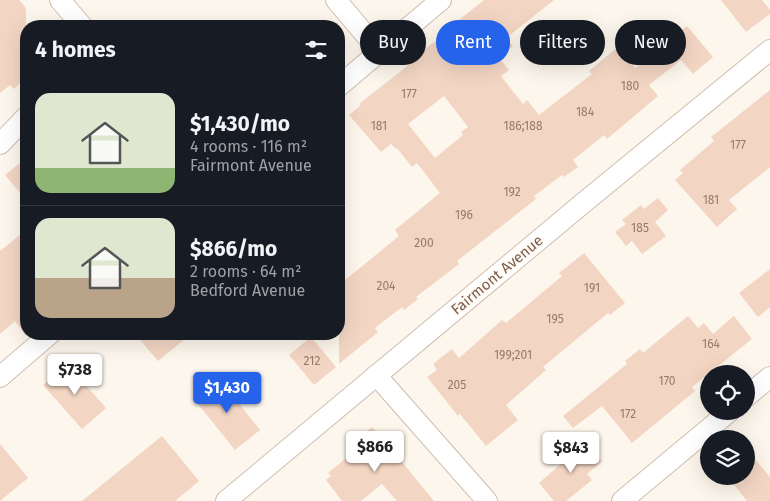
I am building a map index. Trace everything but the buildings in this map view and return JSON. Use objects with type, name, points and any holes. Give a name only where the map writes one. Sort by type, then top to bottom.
[{"type":"street","points":[[60,0],[77,20]]},
{"type":"street","points":[[336,0],[360,28]]},
{"type":"street","points":[[418,20],[441,0]]},
{"type":"street","name":"Fairmont Avenue","points":[[226,501],[770,50]]},
{"type":"street","points":[[345,81],[364,65]]},
{"type":"street","points":[[0,144],[20,123]]},
{"type":"street","points":[[0,377],[43,340]]},
{"type":"street","points":[[376,375],[487,501]]},
{"type":"street","points":[[755,390],[770,377]]},
{"type":"street","points":[[622,501],[719,420]]}]
